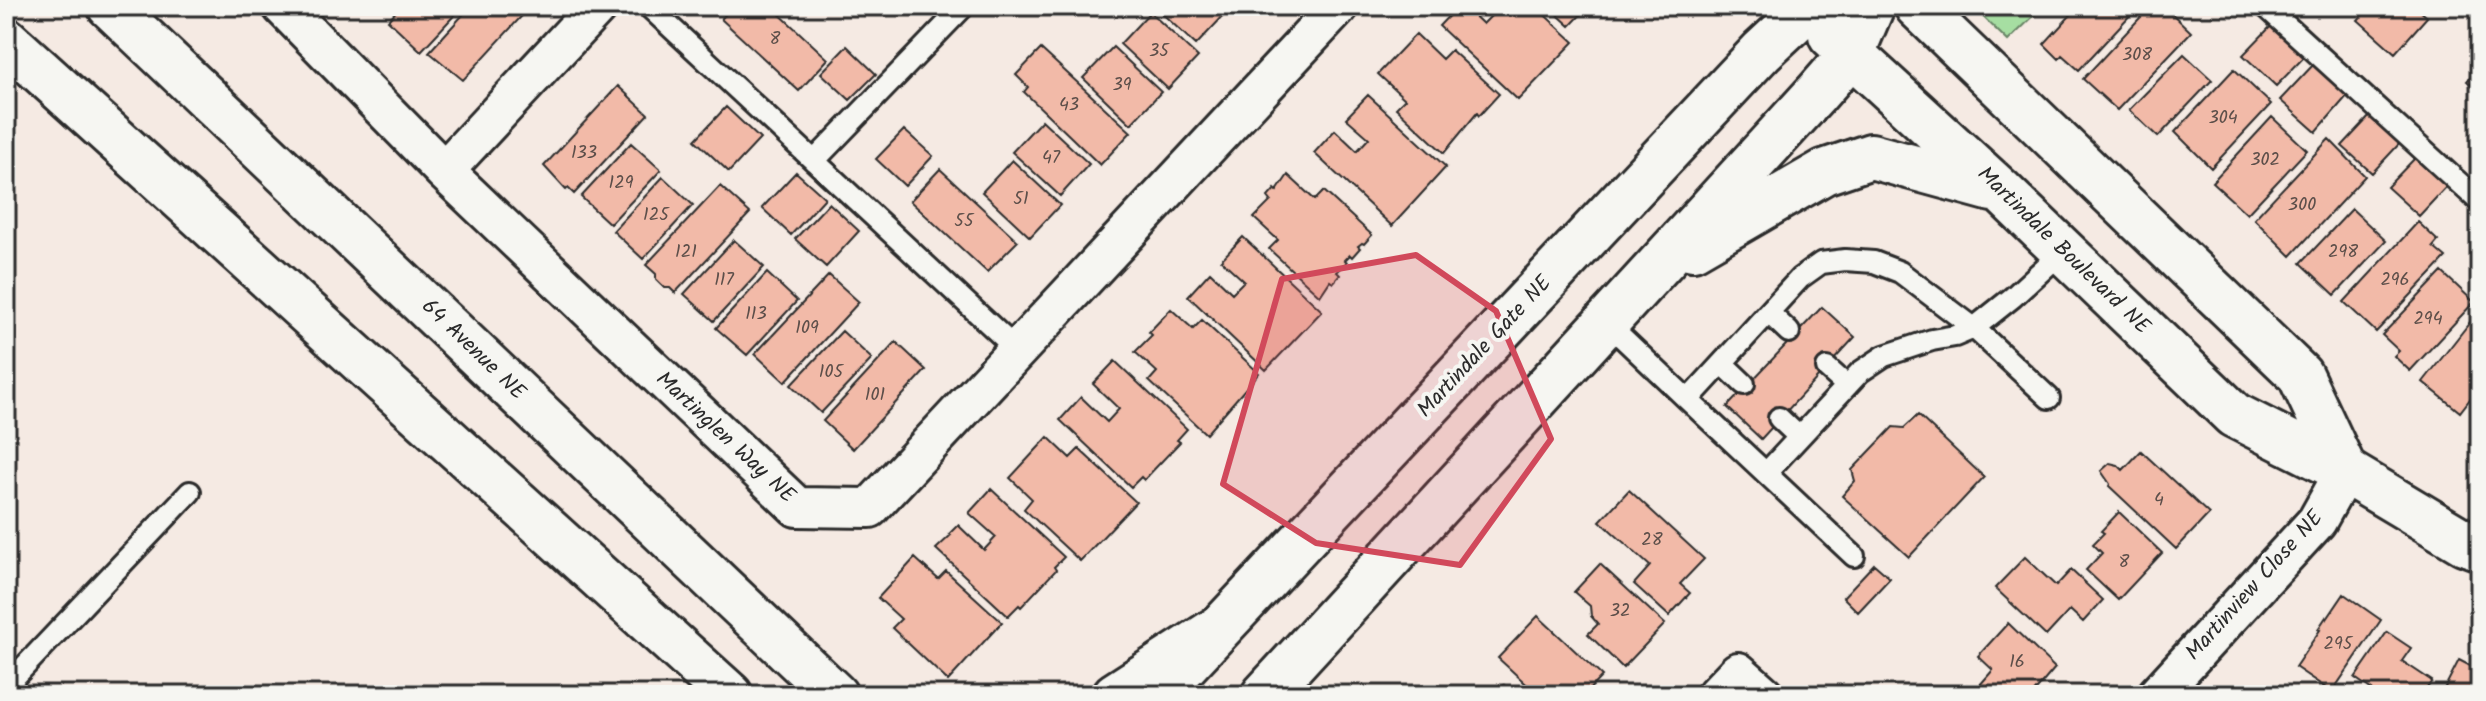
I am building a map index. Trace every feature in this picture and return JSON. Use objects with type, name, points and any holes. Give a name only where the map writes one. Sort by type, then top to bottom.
[{"type":"street","name":"64 Avenue NE","points":[[110,6],[835,695]]},
{"type":"street","name":"Martinglen Way NE","points":[[282,6],[444,171],[797,507],[870,508],[1337,7]]},
{"type":"street","points":[[444,171],[598,6]]},
{"type":"street","points":[[1264,695],[1852,53],[1872,6]]},
{"type":"street","points":[[1917,6],[2300,375],[2345,471]]},
{"type":"street","name":"Martindale Boulevard NE","points":[[1807,8],[2234,415],[2345,471],[2464,542],[2480,548]]},
{"type":"street","name":"Martindale Gate NE","points":[[1157,695],[1762,51],[1807,8]]},
{"type":"street","points":[[6,40],[730,695]]},
{"type":"street","points":[[1651,272],[1824,172],[1871,156],[2002,192]]},
{"type":"street","name":"Martinview Close NE","points":[[2157,695],[2317,521],[2345,471]]},
{"type":"street","points":[[1115,695],[1219,628]]},
{"type":"street","points":[[1716,695],[1738,672],[1764,695]]},
{"type":"lane","points":[[648,6],[1017,350]]},
{"type":"lane","points":[[814,161],[964,6]]},
{"type":"lane","points":[[2265,6],[2479,200]]},
{"type":"lane","points":[[1766,473],[1860,372],[1884,356],[1974,328],[2063,251]]},
{"type":"lane","points":[[1688,400],[1800,278],[1821,263],[1845,260],[1874,262],[1900,272],[1974,328],[2049,398]]},
{"type":"lane","points":[[1769,313],[1789,332]]},
{"type":"lane","points":[[1606,322],[1854,556]]},
{"type":"lane","points":[[1722,363],[1744,384]]},
{"type":"lane","points":[[1827,368],[1847,386]]},
{"type":"lane","points":[[1779,418],[1799,437]]},
{"type":"lane","points":[[6,686],[190,492]]},
{"type":"highlighted area","points":[[1416,255],[1496,311],[1551,439],[1460,565],[1316,543],[1223,484],[1282,279]]},
{"type":"green space","points":[[1972,6],[2044,6],[2008,41]]},
{"type":"building","points":[[401,6],[463,6],[421,51],[388,20]]},
{"type":"building","points":[[471,6],[531,6],[463,80],[429,52]]},
{"type":"building","points":[[734,6],[779,6],[775,10],[828,59],[799,91],[721,19]]},
{"type":"building","points":[[1154,6],[1219,6],[1226,13],[1196,45]]},
{"type":"building","points":[[1458,6],[1464,6],[1483,24],[1495,12],[1489,6],[1535,6],[1574,42],[1518,100],[1439,26]]},
{"type":"building","points":[[1548,6],[1589,6],[1570,26]]},
{"type":"building","points":[[2079,6],[2128,6],[2134,11],[2079,70],[2062,55],[2059,59],[2044,44]]},
{"type":"building","points":[[2151,6],[2164,6],[2191,32],[2117,110],[2083,79]]},
{"type":"building","points":[[2371,6],[2415,6],[2427,17],[2395,53],[2358,20]]},
{"type":"building","points":[[1150,12],[1198,57],[1168,89],[1120,44]]},
{"type":"building","points":[[2274,23],[2307,54],[2276,86],[2243,55]]},
{"type":"building","points":[[1416,34],[1442,59],[1451,50],[1499,94],[1479,116],[1477,113],[1444,153],[1396,108],[1405,99],[1378,74]]},
{"type":"building","points":[[847,46],[876,74],[850,100],[821,73]]},
{"type":"building","points":[[1113,47],[1161,92],[1131,124],[1083,78]]},
{"type":"building","points":[[1041,49],[1131,132],[1100,165],[1024,92],[1028,87],[1016,75]]},
{"type":"building","points":[[2184,54],[2212,80],[2158,137],[2129,110]]},
{"type":"building","points":[[2314,64],[2348,95],[2316,132],[2280,100]]},
{"type":"building","points":[[2480,67],[2480,93],[2467,81]]},
{"type":"building","points":[[2234,69],[2271,104],[2211,168],[2175,132]]},
{"type":"building","points":[[618,86],[648,114],[574,194],[568,188],[566,190],[544,166]]},
{"type":"building","points":[[1368,95],[1446,167],[1392,226],[1314,153],[1335,130],[1357,151],[1369,138],[1346,118]]},
{"type":"building","points":[[726,107],[760,139],[729,172],[695,140]]},
{"type":"building","points":[[2371,115],[2401,142],[2372,173],[2342,146]]},
{"type":"building","points":[[2272,117],[2307,150],[2247,214],[2212,182]]},
{"type":"building","points":[[1042,120],[1089,164],[1060,196],[1012,152]]},
{"type":"building","points":[[904,130],[933,156],[905,186],[876,159]]},
{"type":"building","points":[[2329,139],[2365,176],[2291,256],[2254,219]]},
{"type":"building","points":[[631,143],[661,170],[610,224],[581,197]]},
{"type":"building","points":[[2417,156],[2448,185],[2419,216],[2387,187]]},
{"type":"building","points":[[1012,160],[1060,205],[1030,237],[982,192]]},
{"type":"building","points":[[940,169],[1018,241],[987,272],[910,201]]},
{"type":"building","points":[[796,172],[825,198],[791,235],[762,208]]},
{"type":"building","points":[[1288,175],[1315,200],[1324,191],[1372,235],[1358,246],[1360,248],[1352,257],[1350,255],[1345,260],[1347,262],[1337,272],[1340,275],[1333,283],[1330,281],[1320,296],[1269,249],[1278,240],[1254,218],[1271,201],[1268,197],[1275,189],[1277,191]]},
{"type":"building","points":[[663,177],[693,205],[643,259],[613,231]]},
{"type":"building","points":[[720,186],[750,213],[675,293],[665,288],[646,265]]},
{"type":"building","points":[[829,203],[859,231],[826,267],[795,239]]},
{"type":"building","points":[[2352,209],[2386,241],[2335,295],[2301,263]]},
{"type":"building","points":[[2418,222],[2438,241],[2433,247],[2446,258],[2376,332],[2344,302]]},
{"type":"building","points":[[1243,237],[1322,311],[1266,370],[1188,296],[1210,272],[1232,293],[1244,281],[1221,260]]},
{"type":"building","points":[[734,240],[764,267],[714,321],[684,294]]},
{"type":"building","points":[[2442,272],[2474,302],[2410,371],[2394,356],[2399,351],[2382,335]]},
{"type":"building","points":[[767,273],[797,301],[747,355],[716,328]]},
{"type":"building","points":[[829,275],[859,302],[785,382],[755,354]]},
{"type":"building","points":[[1822,307],[1855,337],[1761,439],[1727,407]]},
{"type":"building","points":[[1171,309],[1193,329],[1202,320],[1259,373],[1206,434],[1149,381],[1157,372],[1135,352]]},
{"type":"building","points":[[2478,312],[2480,386],[2460,412],[2423,382]]},
{"type":"building","points":[[842,331],[872,359],[821,413],[791,385]]},
{"type":"building","points":[[896,342],[926,370],[853,449],[823,421]]},
{"type":"building","points":[[1115,361],[1187,429],[1177,440],[1180,442],[1144,480],[1141,477],[1131,487],[1060,420],[1081,397],[1107,422],[1119,409],[1093,384]]},
{"type":"building","points":[[1918,415],[1984,477],[1909,557],[1842,496],[1855,481],[1852,470],[1893,427],[1904,428]]},
{"type":"building","points":[[1048,437],[1070,458],[1079,449],[1136,502],[1080,561],[1024,509],[1032,499],[1010,478]]},
{"type":"building","points":[[2141,451],[2209,514],[2176,549],[2109,486],[2101,471],[2110,463],[2123,470]]},
{"type":"building","points":[[991,489],[1064,557],[1054,567],[1056,570],[1021,607],[1019,605],[1008,616],[936,549],[958,525],[984,550],[996,537],[969,513]]},
{"type":"building","points":[[1629,490],[1704,559],[1680,584],[1690,593],[1669,616],[1634,584],[1650,566],[1600,521]]},
{"type":"building","points":[[2119,512],[2162,553],[2118,600],[2086,570],[2102,553],[2093,544]]},
{"type":"building","points":[[2025,557],[2056,586],[2071,570],[2103,600],[2083,622],[2070,610],[2046,636],[1995,588]]},
{"type":"building","points":[[915,558],[938,579],[946,571],[1002,622],[948,681],[892,628],[901,619],[878,598]]},
{"type":"building","points":[[1600,564],[1665,624],[1623,668],[1588,634],[1598,624],[1591,616],[1590,606],[1574,592]]},
{"type":"building","points":[[1874,564],[1890,578],[1858,612],[1843,597]]},
{"type":"building","points":[[2344,594],[2381,620],[2332,692],[2295,667]]},
{"type":"building","points":[[1538,616],[1602,676],[1584,695],[1538,695],[1498,658]]},
{"type":"building","points":[[2008,623],[2055,668],[2032,695],[1989,695],[1979,686],[1993,670],[1978,656]]},
{"type":"building","points":[[2387,632],[2411,648],[2402,661],[2432,681],[2422,695],[2368,695],[2372,690],[2355,678]]},
{"type":"building","points":[[2459,660],[2480,671],[2480,695],[2441,695]]},
{"type":"building","points":[[1504,685],[1515,695],[1495,695]]},
{"type":"building","points":[[1967,685],[1977,695],[1958,695]]},
{"type":"building","points":[[2280,686],[2293,695],[2274,695]]}]
